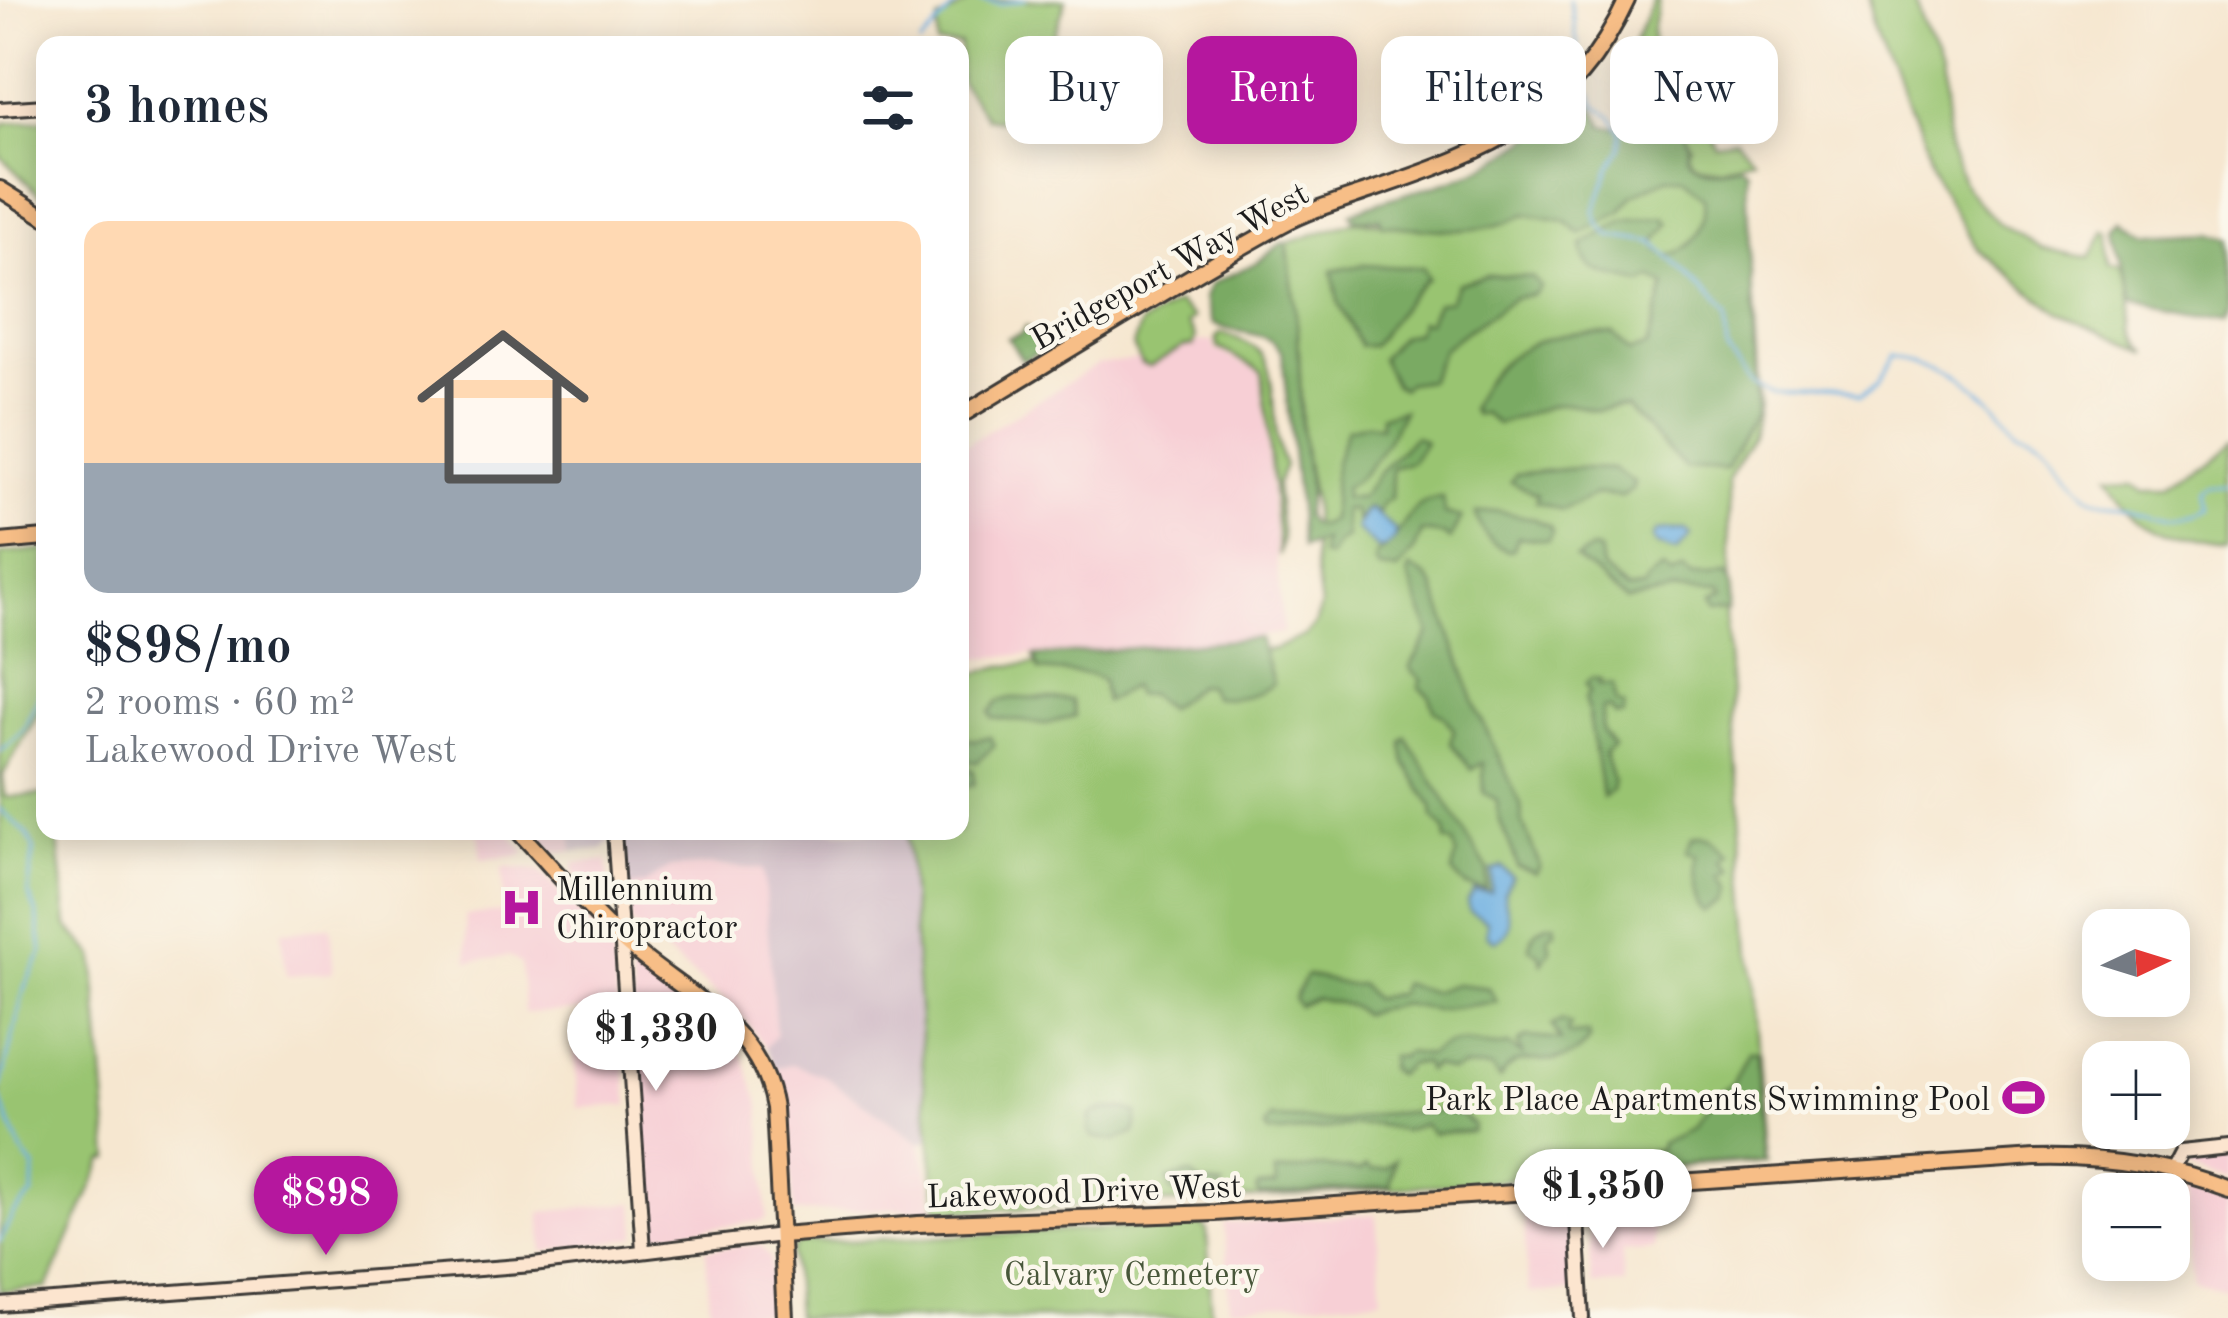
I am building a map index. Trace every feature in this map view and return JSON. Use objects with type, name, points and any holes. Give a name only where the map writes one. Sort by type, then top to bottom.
[{"type":"main road","name":"Bridgeport Way West","points":[[969,411],[1282,224],[1500,142],[1537,118],[1577,80],[1627,0]]},
{"type":"main road","points":[[0,109],[36,107]]},
{"type":"main road","points":[[0,188],[36,211]]},
{"type":"main road","points":[[0,542],[36,539]]},
{"type":"main road","points":[[527,840],[622,940],[733,1026],[763,1067],[774,1108],[785,1318]]},
{"type":"main road","points":[[615,840],[643,1250]]},
{"type":"main road","points":[[2171,1171],[2183,1150],[2228,1147]]},
{"type":"main road","name":"Lakewood Drive West","points":[[0,1305],[514,1267],[781,1234],[918,1224],[1125,1219],[2035,1158],[2095,1158],[2171,1171],[2228,1190]]},
{"type":"main road","points":[[1575,1187],[1583,1318]]},
{"type":"shaded area","points":[[1213,341],[1215,349],[1260,373],[1283,633],[1217,642],[975,658],[969,574],[969,443],[1098,364],[1160,357],[1180,343]]},
{"type":"shaded area","points":[[969,559],[975,658],[974,674],[969,677]]},
{"type":"shaded area","points":[[479,840],[515,840],[525,852],[522,856],[481,859]]},
{"type":"shaded area","points":[[540,840],[572,840],[573,851],[551,852]]},
{"type":"shaded area","points":[[572,840],[610,840],[602,849],[573,851]]},
{"type":"shaded area","points":[[623,840],[908,840],[931,1139],[920,1143],[824,1076],[792,1064],[776,1068],[766,1047],[776,1035],[763,869],[669,868],[644,885],[627,888]]},
{"type":"shaded area","points":[[607,860],[610,906],[573,871],[573,863]]},
{"type":"shaded area","points":[[502,867],[539,870],[611,948],[629,1105],[578,1108],[574,1049],[598,1047],[595,1010],[524,1013],[521,964],[509,956],[468,962],[465,915],[504,912]]},
{"type":"shaded area","points":[[668,868],[764,869],[776,1035],[766,1047],[736,1010],[631,924],[627,888],[644,885]]},
{"type":"shaded area","points":[[328,926],[332,973],[286,976],[282,929]]},
{"type":"shaded area","points":[[635,967],[708,1017],[730,1036],[744,1058],[760,1105],[764,1221],[650,1235],[631,974]]},
{"type":"shaded area","points":[[792,1064],[824,1076],[920,1143],[933,1211],[891,1208],[794,1213],[786,1113],[776,1068]]},
{"type":"shaded area","points":[[2228,1151],[2228,1179],[2186,1166],[2182,1159],[2184,1155]]},
{"type":"shaded area","points":[[2190,1187],[2228,1200],[2228,1287],[2192,1282]]},
{"type":"shaded area","points":[[1651,1194],[1654,1249],[1623,1251],[1624,1284],[1592,1285],[1587,1198]]},
{"type":"shaded area","points":[[1567,1200],[1573,1291],[1528,1293],[1523,1202]]},
{"type":"shaded area","points":[[635,1203],[637,1237],[543,1252],[540,1212]]},
{"type":"shaded area","points":[[1376,1214],[1382,1298],[1230,1308],[1224,1224]]},
{"type":"shaded area","points":[[761,1245],[770,1257],[772,1314],[710,1317],[706,1249]]},
{"type":"green space","points":[[972,0],[1066,0],[1054,36],[1005,36],[1005,121],[986,118],[969,94],[969,36],[937,36],[938,21]]},
{"type":"green space","points":[[1652,0],[1658,0],[1652,36],[1637,36]]},
{"type":"green space","points":[[1866,0],[1913,0],[1940,77],[1948,148],[1965,186],[1998,223],[2041,248],[2091,258],[2105,231],[2109,233],[2111,269],[2120,271],[2132,335],[2144,350],[2059,313],[1979,250],[1928,172],[1877,42]]},
{"type":"green space","points":[[1586,96],[1604,126],[1610,127],[1610,144],[1690,144],[1689,158],[1699,166],[1739,164],[1747,170],[1756,412],[1726,470],[1685,468],[1628,407],[1596,410],[1563,404],[1497,424],[1483,413],[1475,415],[1471,409],[1494,370],[1528,346],[1590,333],[1614,334],[1629,351],[1647,346],[1665,285],[1596,271],[1584,257],[1582,245],[1624,221],[1665,217],[1670,223],[1656,242],[1659,251],[1671,257],[1699,233],[1705,206],[1705,196],[1684,178],[1668,178],[1633,196],[1621,212],[1580,234],[1565,221],[1525,214],[1492,226],[1455,230],[1382,225],[1380,218],[1354,219],[1350,213],[1458,178],[1521,144],[1586,144]]},
{"type":"green space","points":[[36,121],[36,191],[0,156],[4,123]]},
{"type":"green space","points":[[1740,144],[1752,157],[1721,167],[1695,163],[1688,153],[1692,146]]},
{"type":"green space","points":[[1687,168],[1748,227],[1759,404],[1753,436],[1728,480],[1725,615],[1767,1161],[1203,1202],[938,1212],[908,840],[969,840],[969,677],[1002,666],[1274,649],[1305,635],[1315,625],[1321,606],[1287,243],[1354,221],[1462,226],[1554,211]]},
{"type":"green space","points":[[2123,221],[2143,236],[2209,233],[2228,239],[2224,322],[2127,305],[2116,232]]},
{"type":"green space","points":[[1287,243],[1298,332],[1309,491],[1305,515],[1310,524],[1319,526],[1331,520],[1335,462],[1347,429],[1368,424],[1381,427],[1381,416],[1403,410],[1370,465],[1345,487],[1344,498],[1361,498],[1415,436],[1425,442],[1412,462],[1392,468],[1391,498],[1379,513],[1367,508],[1357,521],[1353,510],[1344,510],[1346,538],[1329,557],[1321,555],[1323,541],[1302,548],[1282,353],[1268,339],[1212,323],[1205,298],[1211,284],[1256,263]]},
{"type":"green space","points":[[1362,265],[1423,268],[1428,278],[1372,346],[1360,346],[1338,301],[1332,271]]},
{"type":"green space","points":[[1487,275],[1532,277],[1541,287],[1534,294],[1514,298],[1455,339],[1443,350],[1429,380],[1407,383],[1402,389],[1395,386],[1381,358],[1401,336],[1416,332],[1421,320],[1428,322],[1437,303],[1450,300],[1458,284]]},
{"type":"green space","points":[[1177,303],[1194,318],[1188,323],[1196,337],[1193,346],[1149,367],[1141,363],[1133,346],[1141,324]]},
{"type":"green space","points":[[1026,327],[1047,347],[1023,361],[1008,338]]},
{"type":"green space","points":[[1221,333],[1256,349],[1268,368],[1284,466],[1276,485],[1282,540],[1279,556],[1262,372],[1218,347],[1216,338]]},
{"type":"green space","points":[[2228,438],[2228,545],[2189,539],[2158,527],[2133,506],[2111,474],[2140,473],[2149,482],[2171,482]]},
{"type":"green space","points":[[1612,469],[1634,483],[1632,490],[1621,497],[1595,495],[1562,510],[1536,502],[1537,495],[1511,482],[1516,474]]},
{"type":"green space","points":[[1443,498],[1445,514],[1462,518],[1450,540],[1422,532],[1398,571],[1380,569],[1377,554],[1412,513],[1430,500]]},
{"type":"green space","points":[[1497,511],[1531,518],[1550,526],[1552,532],[1548,540],[1518,537],[1508,551],[1487,536],[1476,513]]},
{"type":"green space","points":[[1592,549],[1599,551],[1602,569],[1627,589],[1643,588],[1662,570],[1671,577],[1683,571],[1690,577],[1725,575],[1728,611],[1707,613],[1704,605],[1715,599],[1713,594],[1673,592],[1627,600],[1576,558]]},
{"type":"green space","points":[[36,550],[36,717],[3,775],[5,797],[36,795],[36,840],[58,840],[67,926],[94,956],[110,1159],[104,1160],[47,1288],[0,1291],[0,554]]},
{"type":"green space","points":[[1411,568],[1434,587],[1478,712],[1521,805],[1522,821],[1540,866],[1536,873],[1517,867],[1497,800],[1484,793],[1483,762],[1471,769],[1450,743],[1454,730],[1435,711],[1429,695],[1419,687],[1422,680],[1410,668],[1430,633],[1408,575]]},
{"type":"green space","points":[[1260,638],[1273,684],[1228,698],[1213,697],[1207,685],[1198,685],[1167,709],[1149,694],[1135,695],[1131,686],[1105,702],[1102,680],[1089,674],[1039,670],[1034,656]]},
{"type":"green space","points":[[1600,679],[1598,684],[1613,684],[1615,700],[1624,705],[1623,714],[1602,708],[1602,730],[1613,746],[1604,753],[1612,790],[1603,797],[1586,698],[1590,690],[1586,683]]},
{"type":"green space","points":[[1071,700],[1075,716],[1046,724],[992,718],[990,712],[999,701]]},
{"type":"green space","points":[[990,737],[994,746],[977,762],[969,761],[969,739]]},
{"type":"green space","points":[[1406,737],[1488,870],[1486,890],[1466,886],[1452,872],[1453,843],[1446,841],[1445,830],[1433,817],[1432,807],[1405,763],[1402,741]]},
{"type":"green space","points":[[1702,836],[1732,853],[1726,859],[1735,869],[1725,874],[1733,887],[1729,899],[1714,907],[1700,882],[1699,855],[1687,850],[1692,838]]},
{"type":"green space","points":[[1554,924],[1555,932],[1548,936],[1550,950],[1542,963],[1530,943],[1537,932]]},
{"type":"green space","points":[[1306,975],[1360,984],[1373,999],[1398,993],[1402,983],[1432,992],[1456,984],[1489,988],[1497,1002],[1435,1010],[1402,1004],[1362,1014],[1351,1006],[1316,998],[1298,1006],[1294,999]]},
{"type":"green space","points":[[1562,1020],[1571,1025],[1570,1035],[1588,1034],[1589,1040],[1565,1058],[1516,1062],[1500,1079],[1491,1068],[1463,1067],[1452,1072],[1434,1066],[1427,1071],[1424,1063],[1409,1064],[1397,1075],[1389,1069],[1390,1056],[1407,1052],[1428,1056],[1453,1044],[1508,1045],[1522,1054],[1518,1043],[1526,1037],[1561,1040],[1552,1026]]},
{"type":"green space","points":[[1748,1052],[1756,1052],[1765,1160],[1588,1172],[1559,1166],[1565,1159],[1599,1155],[1619,1160],[1660,1150],[1661,1144],[1692,1129],[1716,1093],[1733,1082]]},
{"type":"green space","points":[[1101,1110],[1137,1113],[1135,1133],[1115,1141],[1093,1137],[1090,1116]]},
{"type":"green space","points":[[1442,1110],[1462,1114],[1473,1125],[1472,1131],[1433,1133],[1423,1124],[1403,1131],[1375,1124],[1280,1134],[1265,1128],[1271,1119],[1344,1122],[1378,1114]]},
{"type":"green space","points":[[1395,1160],[1390,1186],[1260,1196],[1256,1191],[1276,1186],[1275,1172],[1325,1167],[1360,1171],[1367,1166],[1372,1170],[1386,1168]]},
{"type":"green space","points":[[1191,1174],[1200,1183],[1223,1186],[1216,1195],[1204,1194],[1193,1201],[1171,1192],[1168,1179]]},
{"type":"green space","name":"Calvary Cemetery","points":[[1202,1225],[1207,1229],[1212,1318],[796,1318],[792,1251],[799,1243]]},
{"type":"water","points":[[1371,509],[1396,531],[1395,540],[1385,548],[1378,549],[1356,529]]},
{"type":"water","points":[[1668,530],[1686,530],[1691,536],[1676,553],[1653,538]]},
{"type":"water","points":[[1502,867],[1512,877],[1504,893],[1509,926],[1495,941],[1487,935],[1487,921],[1470,911],[1468,901],[1474,891],[1491,892],[1492,871]]},
{"type":"waterway","points":[[928,36],[960,0]]},
{"type":"waterway","points":[[977,0],[1000,4],[1025,0]]},
{"type":"waterway","points":[[1570,0],[1576,36]]},
{"type":"waterway","points":[[1592,94],[1596,105],[1613,117],[1623,133],[1622,149],[1595,211],[1598,223],[1610,236],[1653,243],[1676,263],[1725,320],[1727,351],[1750,383],[1771,392],[1859,395],[1880,380],[1898,356],[1916,357],[1950,369],[1980,391],[2017,430],[2039,437],[2093,498],[2185,516],[2205,508],[2203,490],[2210,483],[2228,484]]},
{"type":"waterway","points":[[0,751],[23,730],[36,702]]},
{"type":"waterway","points":[[0,809],[27,834],[34,848],[28,892],[37,914],[42,952],[25,986],[0,1089]]},
{"type":"waterway","points":[[0,1098],[22,1152],[34,1167],[33,1194],[13,1214],[0,1241]]},
{"type":"place","name":"Millennium Chiropractor","points":[[522,907]]},
{"type":"place","name":"Park Place Apartments Swimming Pool","points":[[2024,1098]]}]
